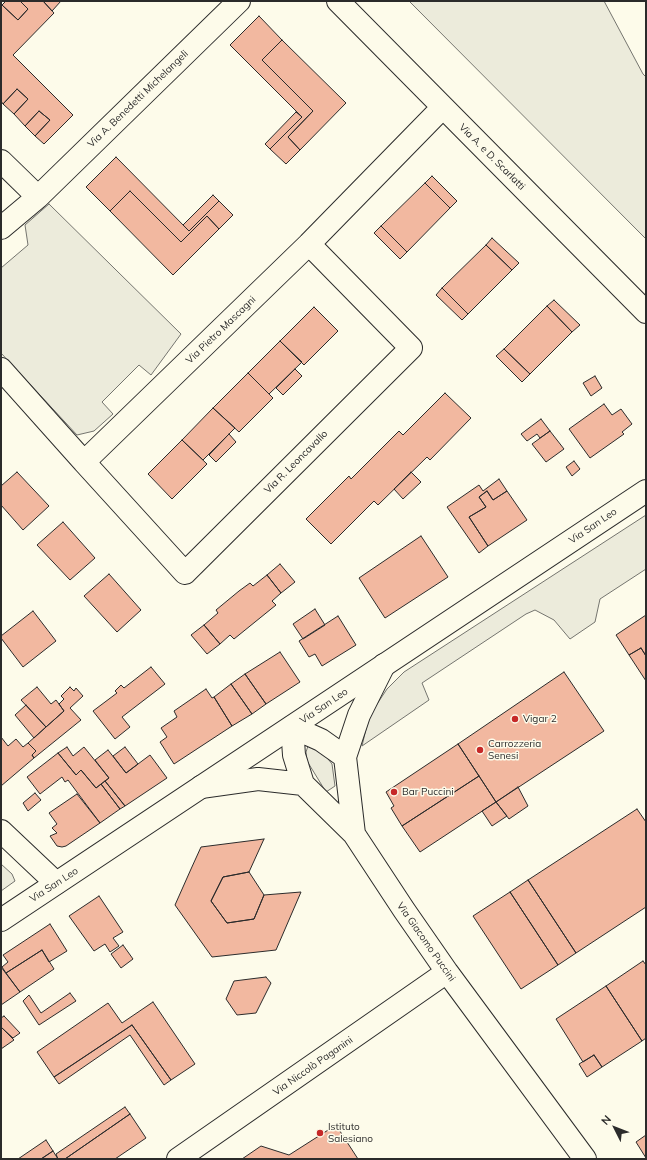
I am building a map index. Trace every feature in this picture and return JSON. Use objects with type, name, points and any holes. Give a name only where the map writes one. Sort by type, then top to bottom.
[{"type":"street","name":"Via A. Benedetti Michelangeli","points":[[1,228],[38,197],[239,1]]},
{"type":"street","name":"Via A. e D. Scarlatti","points":[[338,1],[646,312]]},
{"type":"street","name":"Via Pietro Mascagni","points":[[84,462],[309,244],[443,107]]},
{"type":"street","points":[[1,161],[38,197]]},
{"type":"street","name":"Via R. Leoncavallo","points":[[84,462],[185,574],[411,348],[309,244]]},
{"type":"street","points":[[1,370],[84,462]]},
{"type":"street","name":"Via San Leo","points":[[1,920],[646,491]]},
{"type":"street","points":[[354,834],[303,784],[294,755],[292,727],[322,740],[345,757],[359,715],[384,665]]},
{"type":"street","name":"Via Giacomo Puccini","points":[[345,757],[354,834],[447,972],[585,1159]]},
{"type":"street","points":[[202,787],[258,779],[303,784]]},
{"type":"street","points":[[1,831],[56,883]]},
{"type":"street","name":"Via Niccolò Paganini","points":[[178,1159],[447,972]]},
{"type":"shaded area","points":[[409,1],[604,1],[646,77],[646,239]]},
{"type":"shaded area","points":[[49,204],[181,334],[151,375],[139,365],[102,402],[113,414],[94,431],[77,435],[1,353],[1,268],[28,245],[25,225]]},
{"type":"shaded area","points":[[646,515],[646,569],[600,599],[595,622],[570,639],[554,620],[535,610],[526,614],[422,683],[429,700],[362,746],[369,716],[387,689],[404,672]]},
{"type":"shaded area","points":[[308,746],[321,750],[332,764],[335,786],[326,792],[307,761],[306,752]]},
{"type":"shaded area","points":[[1,864],[12,874],[15,881],[1,891]]},
{"type":"building","points":[[6,1],[20,1],[28,9],[18,20],[2,5]]},
{"type":"building","points":[[20,1],[43,1],[54,13],[13,55],[73,115],[44,144],[35,136],[50,120],[39,111],[25,126],[14,114],[28,99],[17,89],[3,104],[1,101],[1,6],[2,5],[18,20],[28,9]]},
{"type":"building","points":[[43,1],[61,1],[52,11]]},
{"type":"building","points":[[259,16],[282,40],[262,60],[313,111],[288,137],[300,150],[286,164],[270,149],[302,117],[230,45]]},
{"type":"building","points":[[282,40],[346,103],[300,150],[288,137],[313,111],[262,60]]},
{"type":"building","points":[[17,89],[28,99],[14,114],[3,104]]},
{"type":"building","points":[[39,111],[50,120],[35,136],[25,126]]},
{"type":"building","points":[[296,112],[302,117],[270,149],[265,144]]},
{"type":"building","points":[[116,157],[189,231],[219,201],[233,215],[219,229],[207,216],[181,242],[130,191],[110,211],[86,187]]},
{"type":"building","points":[[432,176],[457,201],[450,208],[425,183]]},
{"type":"building","points":[[425,183],[450,208],[407,252],[381,226]]},
{"type":"building","points":[[130,191],[181,242],[207,216],[219,229],[173,275],[110,211]]},
{"type":"building","points":[[213,195],[219,201],[189,231],[183,225]]},
{"type":"building","points":[[381,226],[407,252],[400,259],[374,233]]},
{"type":"building","points":[[492,238],[519,263],[512,270],[486,245]]},
{"type":"building","points":[[486,245],[512,270],[468,314],[442,288]]},
{"type":"building","points":[[442,288],[468,314],[462,320],[436,295]]},
{"type":"building","points":[[554,300],[580,325],[572,332],[547,306]]},
{"type":"building","points":[[547,306],[572,332],[530,374],[504,349]]},
{"type":"building","points":[[314,307],[338,331],[304,365],[280,341]]},
{"type":"building","points":[[280,341],[302,362],[269,394],[248,373]]},
{"type":"building","points":[[504,349],[530,374],[522,382],[496,356]]},
{"type":"building","points":[[295,369],[302,376],[283,395],[276,388]]},
{"type":"building","points":[[248,373],[273,398],[239,432],[213,408]]},
{"type":"building","points":[[595,376],[602,388],[591,396],[583,383]]},
{"type":"building","points":[[445,393],[471,418],[430,460],[427,457],[378,505],[374,501],[331,544],[306,519],[349,476],[351,479],[399,431],[403,435]]},
{"type":"building","points":[[604,404],[612,415],[621,409],[632,424],[622,432],[624,434],[590,458],[569,429]]},
{"type":"building","points":[[213,408],[235,428],[203,460],[182,440]]},
{"type":"building","points":[[541,419],[550,431],[540,438],[537,434],[527,441],[521,434]]},
{"type":"building","points":[[550,431],[564,449],[546,462],[532,444]]},
{"type":"building","points":[[229,434],[236,442],[216,462],[209,455]]},
{"type":"building","points":[[182,440],[207,464],[172,499],[148,474]]},
{"type":"building","points":[[574,461],[580,469],[572,476],[566,467]]},
{"type":"building","points":[[17,472],[49,506],[23,530],[1,505],[1,486]]},
{"type":"building","points":[[411,472],[421,482],[403,499],[394,489]]},
{"type":"building","points":[[499,479],[507,491],[493,500],[487,491],[479,497],[486,507],[469,517],[488,546],[479,553],[447,507],[479,485],[483,491]]},
{"type":"building","points":[[487,491],[493,500],[507,491],[527,520],[488,546],[469,517],[486,507],[479,497]]},
{"type":"building","points":[[63,522],[95,558],[70,580],[37,545]]},
{"type":"building","points":[[421,536],[448,577],[385,618],[359,578]]},
{"type":"building","points":[[280,564],[295,582],[281,593],[267,575]]},
{"type":"building","points":[[109,574],[141,610],[117,632],[84,596]]},
{"type":"building","points":[[267,575],[281,593],[272,601],[276,605],[234,639],[230,635],[220,644],[204,625],[218,613],[216,610],[239,591],[250,583],[253,586]]},
{"type":"building","points":[[315,609],[325,625],[303,639],[293,624]]},
{"type":"building","points":[[33,611],[56,641],[23,667],[1,636]]},
{"type":"building","points":[[646,615],[646,656],[641,648],[629,655],[616,635]]},
{"type":"building","points":[[338,616],[356,645],[322,666],[315,654],[309,657],[299,641]]},
{"type":"building","points":[[204,625],[220,644],[207,654],[191,635]]},
{"type":"building","points":[[641,648],[646,656],[646,681],[629,655]]},
{"type":"building","points":[[280,652],[300,682],[266,704],[245,674]]},
{"type":"building","points":[[151,667],[165,684],[122,717],[130,727],[115,739],[93,711],[117,693],[115,691],[121,685],[124,688]]},
{"type":"building","points":[[564,672],[604,731],[496,802],[458,744]]},
{"type":"building","points":[[245,674],[266,704],[252,714],[231,684]]},
{"type":"building","points":[[231,684],[252,714],[232,726],[214,697]]},
{"type":"building","points":[[37,687],[51,704],[56,700],[64,711],[46,727],[21,700]]},
{"type":"building","points":[[70,687],[74,691],[76,688],[83,696],[70,708],[81,720],[34,758],[32,755],[36,751],[28,743],[64,711],[59,704],[64,699],[61,696]]},
{"type":"building","points":[[206,689],[212,698],[214,697],[232,726],[174,764],[160,742],[167,737],[161,728],[177,717],[174,711]]},
{"type":"building","points":[[26,705],[46,727],[34,738],[15,715]]},
{"type":"building","points":[[1,737],[8,746],[16,739],[23,747],[28,743],[36,751],[32,755],[34,758],[1,786]]},
{"type":"building","points":[[458,744],[479,776],[402,826],[391,808],[394,806],[386,792]]},
{"type":"building","points":[[67,747],[73,756],[84,747],[109,778],[96,788],[81,770],[76,775],[58,753]]},
{"type":"building","points":[[125,747],[138,764],[126,773],[113,756]]},
{"type":"building","points":[[108,750],[126,773],[150,755],[167,778],[125,806],[105,781],[109,778],[95,760]]},
{"type":"building","points":[[58,753],[76,775],[81,770],[96,788],[101,784],[120,809],[100,823],[68,780],[65,782],[62,777],[40,794],[27,777]]},
{"type":"building","points":[[479,776],[496,802],[420,852],[402,826]]},
{"type":"building","points":[[105,781],[125,806],[120,809],[101,784]]},
{"type":"building","points":[[518,787],[528,806],[509,819],[496,802]]},
{"type":"building","points":[[35,793],[41,800],[28,811],[23,803]]},
{"type":"building","points":[[77,794],[100,823],[66,846],[57,846],[50,836],[57,833],[52,828],[57,824],[49,813]]},
{"type":"building","points":[[496,802],[507,816],[492,826],[482,811]]},
{"type":"building","points":[[637,809],[646,822],[646,907],[576,953],[528,880]]},
{"type":"building","points":[[264,839],[249,872],[223,877],[211,901],[227,923],[254,919],[264,895],[301,892],[276,950],[212,957],[175,905],[201,847]]},
{"type":"building","points":[[249,872],[264,895],[254,919],[227,923],[211,901],[223,877]]},
{"type":"building","points":[[528,880],[576,953],[558,965],[510,892]]},
{"type":"building","points":[[510,892],[558,965],[521,989],[473,916]]},
{"type":"building","points":[[99,896],[123,932],[113,938],[119,946],[110,952],[105,944],[94,951],[69,916]]},
{"type":"building","points":[[50,924],[67,951],[49,962],[42,950],[6,973],[2,967],[8,962],[3,955]]},
{"type":"building","points":[[123,945],[133,959],[121,968],[111,954]]},
{"type":"building","points":[[42,950],[54,969],[20,992],[6,973]]},
{"type":"building","points":[[643,961],[646,965],[646,1038],[642,1041],[606,986]]},
{"type":"building","points":[[1,967],[20,992],[1,1005]]},
{"type":"building","points":[[266,977],[271,983],[256,1013],[237,1015],[226,999],[234,981]]},
{"type":"building","points":[[606,986],[642,1041],[602,1067],[594,1055],[583,1062],[556,1019]]},
{"type":"building","points":[[70,993],[76,1001],[39,1025],[23,1001],[29,995],[41,1013]]},
{"type":"building","points":[[153,1002],[195,1064],[171,1080],[132,1025],[54,1077],[37,1052],[108,1003],[122,1023]]},
{"type":"building","points":[[4,1016],[20,1033],[13,1038],[1,1027],[1,1018]]},
{"type":"building","points":[[132,1025],[171,1080],[164,1085],[130,1035],[59,1084],[54,1077]]},
{"type":"building","points":[[1,1027],[14,1040],[1,1049]]},
{"type":"building","points":[[594,1055],[602,1067],[587,1077],[579,1064]]},
{"type":"building","points":[[125,1107],[130,1114],[65,1159],[58,1159],[56,1154]]},
{"type":"building","points":[[130,1114],[146,1138],[115,1159],[65,1159]]},
{"type":"building","points":[[336,1125],[358,1159],[242,1159],[261,1146],[289,1155]]},
{"type":"building","points":[[646,1135],[646,1158],[636,1142]]},
{"type":"building","points":[[46,1140],[53,1151],[41,1159],[18,1159]]},
{"type":"building","points":[[53,1151],[58,1159],[41,1159]]},
{"type":"place","name":"Vigar 2","points":[[515,719]]},
{"type":"place","name":"Carrozzeria Senesi","points":[[480,750]]},
{"type":"place","name":"Bar Puccini","points":[[394,792]]},
{"type":"place","name":"Istituto Salesiano","points":[[320,1133]]}]
